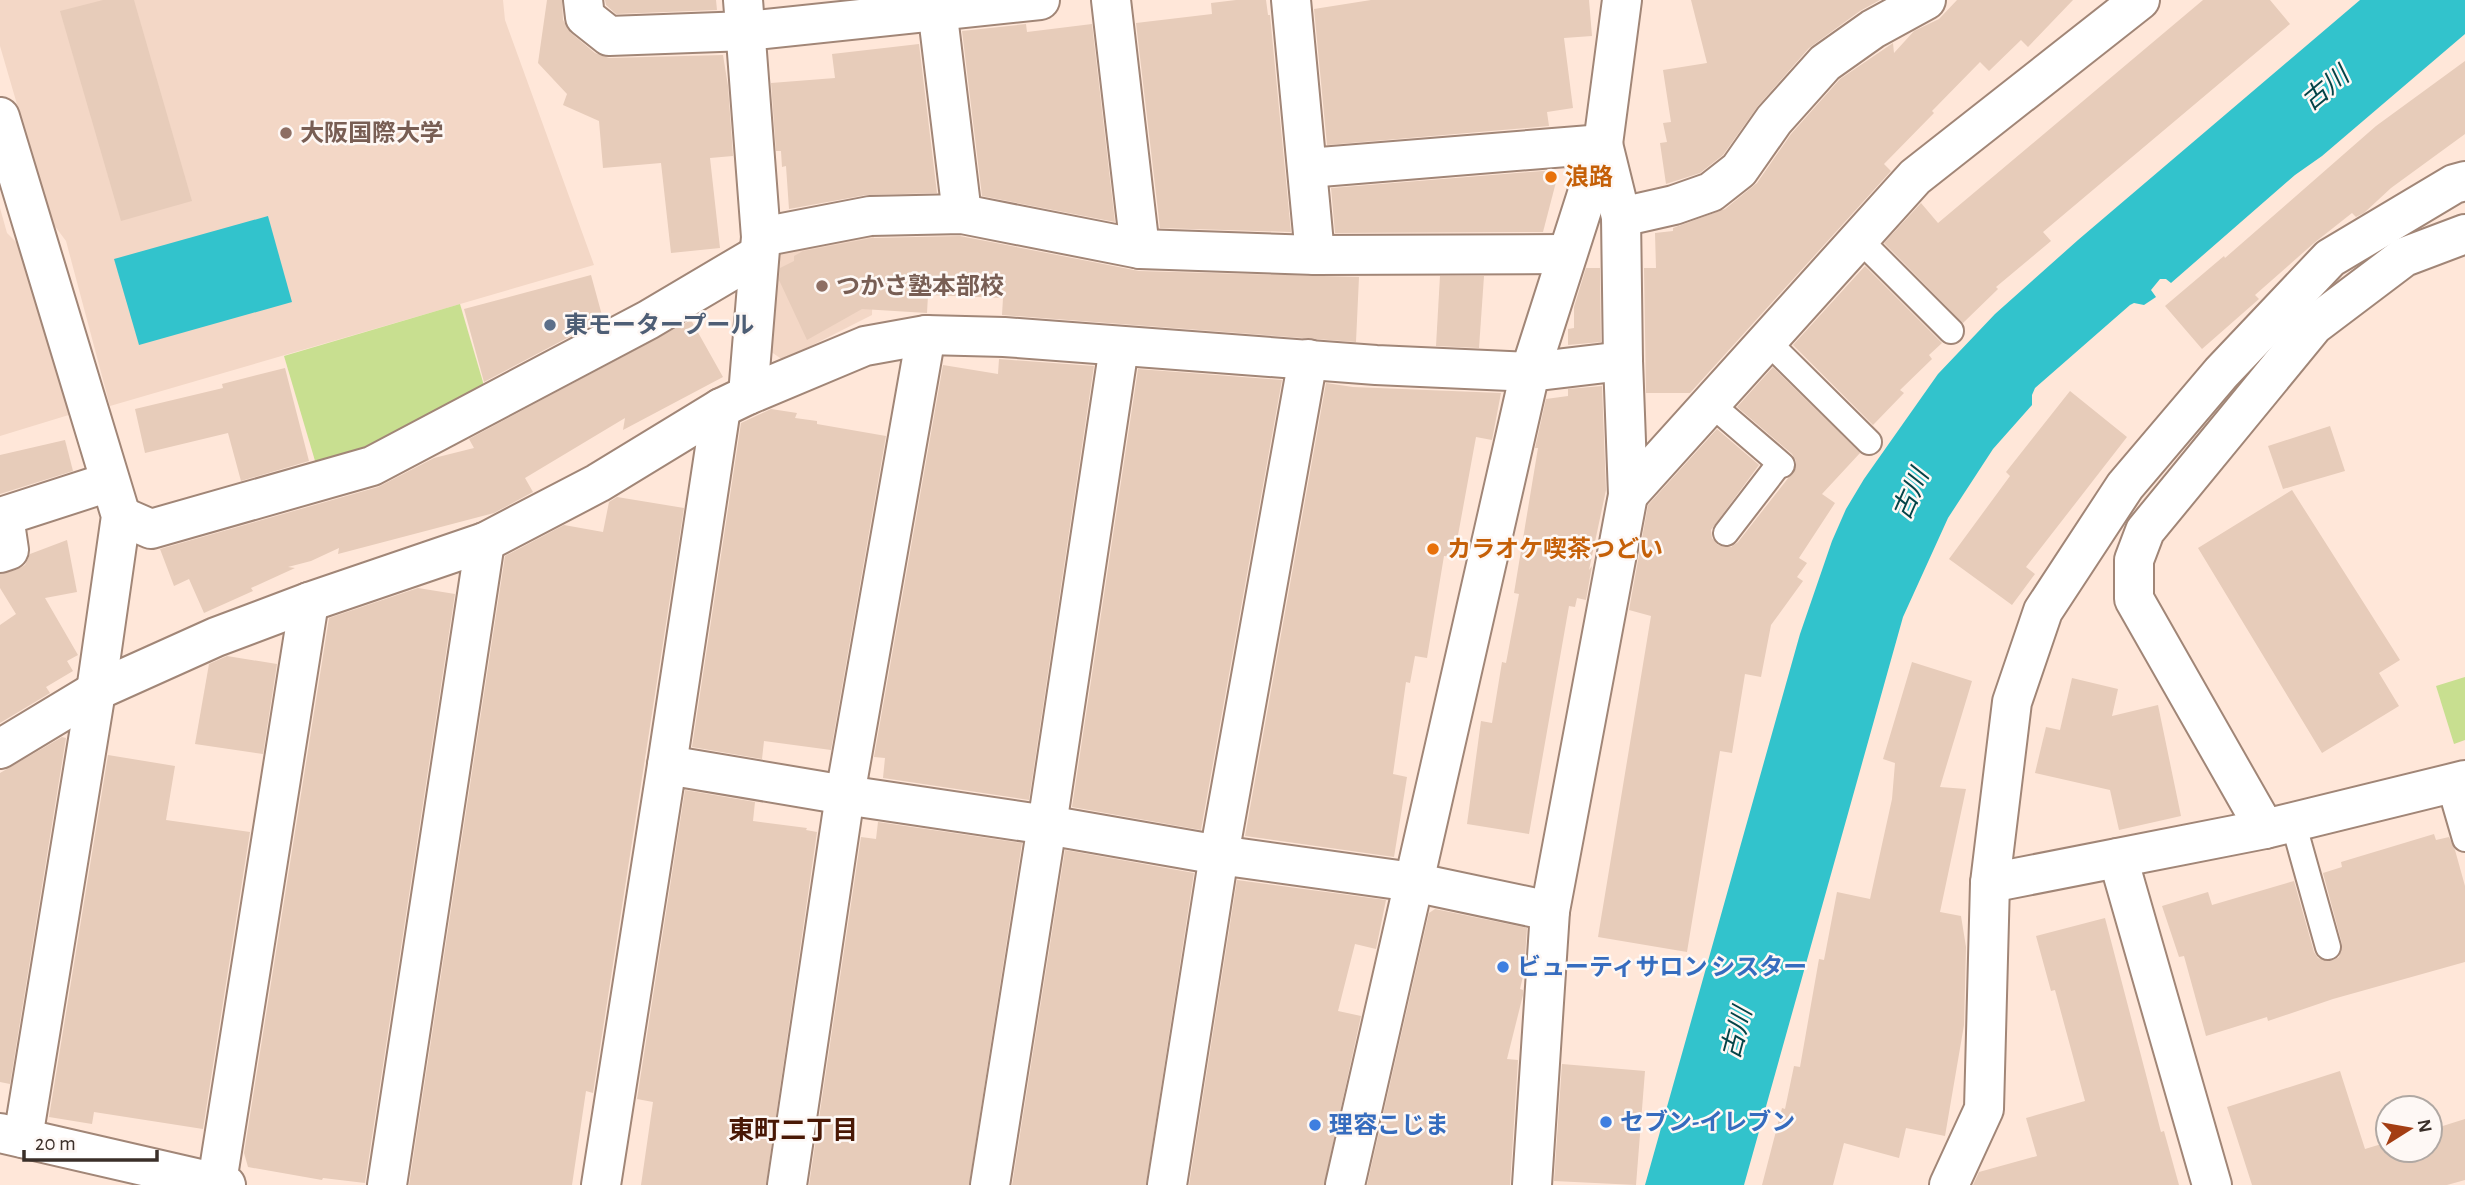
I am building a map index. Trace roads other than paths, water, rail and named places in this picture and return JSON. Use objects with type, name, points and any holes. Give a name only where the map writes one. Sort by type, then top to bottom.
[{"type":"street","points":[[583,0],[585,17],[609,36],[745,15],[1040,0]]},
{"type":"street","points":[[1111,0],[1140,249]]},
{"type":"street","points":[[1291,0],[1315,255]]},
{"type":"street","points":[[1345,1185],[1530,372],[1603,144],[1622,0]]},
{"type":"street","points":[[1621,217],[1674,205],[1711,192],[1739,170],[1774,120],[1825,63],[1874,29],[1926,0]]},
{"type":"street","points":[[1628,495],[1915,177],[2140,0]]},
{"type":"street","points":[[937,5],[962,214]]},
{"type":"street","points":[[601,1185],[667,765],[760,246],[745,15]]},
{"type":"street","points":[[0,117],[115,499],[96,691],[11,1136],[222,1184],[309,602]]},
{"type":"street","points":[[1308,168],[1603,144]]},
{"type":"street","points":[[1532,1185],[1550,911],[1628,495],[1621,217],[1603,144]]},
{"type":"street","points":[[1948,1185],[1984,1109],[1990,883],[2012,702],[2043,611],[2125,485],[2221,373],[2330,258],[2454,184],[2465,181]]},
{"type":"street","points":[[0,553],[9,550],[4,516],[115,499],[151,529],[372,466],[648,320],[760,246],[870,216],[962,214],[1140,249],[1315,255],[1566,254]]},
{"type":"street","points":[[2279,825],[2134,599],[2134,560],[2145,531],[2314,325],[2404,257],[2465,234]]},
{"type":"street","points":[[0,748],[96,691],[216,637],[485,542],[598,483],[734,401],[865,346],[926,335],[1004,337],[1376,365],[1530,372],[1623,361]]},
{"type":"street","points":[[787,1185],[845,795],[926,335]]},
{"type":"street","points":[[990,1185],[1048,825],[1119,347]]},
{"type":"street","points":[[1167,1185],[1219,855],[1308,359]]},
{"type":"street","points":[[387,1185],[485,542]]},
{"type":"street","points":[[667,765],[1219,855],[1413,882],[1550,911]]},
{"type":"street","points":[[1990,883],[2279,825],[2457,782]]},
{"type":"street","points":[[2118,858],[2212,1185]]},
{"type":"lane","points":[[1859,239],[1951,331]]},
{"type":"lane","points":[[1768,342],[1869,442]]},
{"type":"lane","points":[[1711,404],[1780,465],[1726,533]]},
{"type":"lane","points":[[2457,782],[2465,839]]},
{"type":"lane","points":[[2279,825],[2328,947]]},
{"type":"water","name":"古川","points":[[2360,0],[2465,0],[2465,34],[2322,156],[2295,175],[2171,283],[2160,279],[2151,290],[2156,297],[2144,305],[2130,305],[2035,388],[2032,405],[1993,449],[1948,518],[1903,617],[1744,1185],[1645,1185],[1800,634],[1832,541],[1846,509],[1864,479],[1938,374],[1995,314]]},
{"type":"water","points":[[268,216],[292,302],[139,345],[114,259]]},
{"type":"place","name":"大阪国際大学","points":[[286,133]]},
{"type":"place","name":"浪路","points":[[1551,177]]},
{"type":"place","name":"つかさ塾本部校","points":[[822,286]]},
{"type":"place","name":"東モータープール","points":[[550,325]]},
{"type":"place","name":"カラオケ喫茶つどい","points":[[1433,549]]},
{"type":"place","name":"ビューティサロン シスター","points":[[1503,967]]},
{"type":"place","name":"セブン-イレブン","points":[[1606,1122]]},
{"type":"place","name":"理容こじま","points":[[1315,1125]]},
{"type":"district","name":"東町二丁目","points":[[793,1130]]}]
